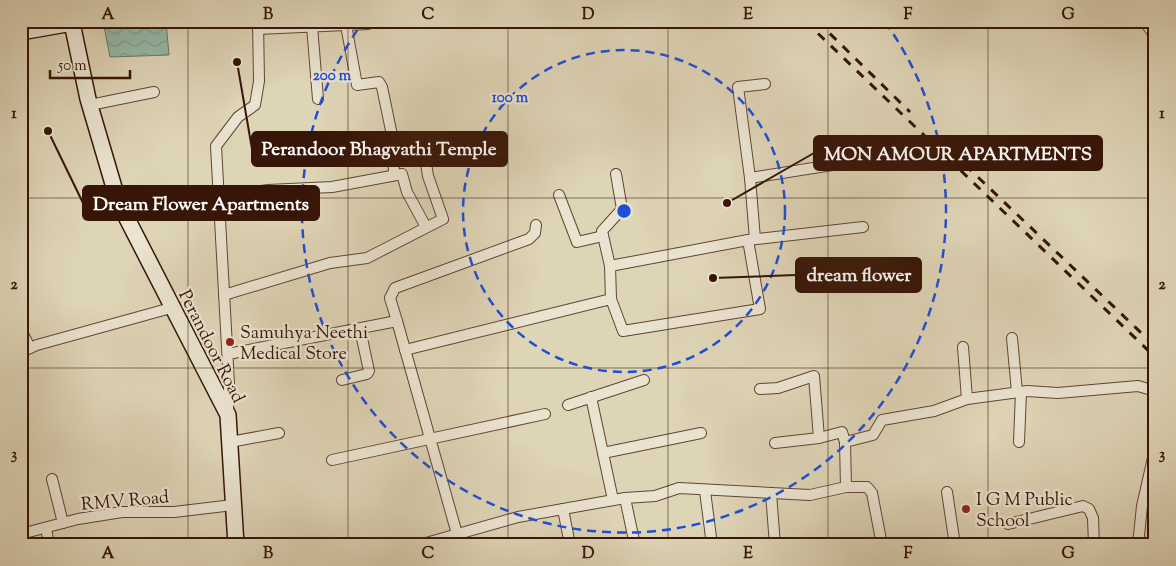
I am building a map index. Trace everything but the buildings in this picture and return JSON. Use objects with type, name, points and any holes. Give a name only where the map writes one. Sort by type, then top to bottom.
[{"type":"main road","name":"Perandoor Road","points":[[21,32],[73,22],[90,106],[118,201],[171,308],[228,415],[236,545]]},
{"type":"street","points":[[228,415],[228,354],[216,146],[238,117],[255,105],[259,81],[258,25],[346,25],[375,21]]},
{"type":"street","points":[[1144,21],[1155,36]]},
{"type":"street","points":[[346,25],[357,85],[379,82],[382,87],[393,140],[394,175]]},
{"type":"street","points":[[312,26],[318,99]]},
{"type":"street","points":[[616,174],[622,209],[602,231],[610,266],[611,299],[623,331],[760,309],[752,239],[750,178],[738,87],[765,84]]},
{"type":"street","points":[[90,106],[154,92]]},
{"type":"street","points":[[750,178],[845,163],[869,148]]},
{"type":"street","points":[[224,295],[330,263],[366,258],[443,219],[428,176],[424,157]]},
{"type":"street","points":[[218,197],[268,190],[332,186],[402,174],[407,192],[426,227]]},
{"type":"street","points":[[559,195],[577,242],[603,236]]},
{"type":"street","points":[[457,534],[390,298],[395,288],[529,239],[535,233],[536,225]]},
{"type":"street","points":[[610,266],[752,239],[863,227]]},
{"type":"street","points":[[405,350],[611,299]]},
{"type":"street","points":[[21,330],[25,350],[171,308]]},
{"type":"street","points":[[228,354],[397,321]]},
{"type":"street","points":[[342,380],[367,374],[369,371],[360,329]]},
{"type":"street","points":[[1012,338],[1019,392],[1019,442]]},
{"type":"street","points":[[963,347],[967,399]]},
{"type":"street","points":[[760,389],[778,388],[814,376],[819,438]]},
{"type":"street","points":[[568,405],[644,380]]},
{"type":"street","points":[[845,442],[873,435],[882,420],[934,411],[967,399],[1019,392],[1058,393],[1138,386],[1155,391]]},
{"type":"street","points":[[591,398],[614,500]]},
{"type":"street","points":[[332,460],[546,414]]},
{"type":"street","points":[[230,442],[279,432]]},
{"type":"street","points":[[775,443],[819,438],[842,432],[845,442],[846,487]]},
{"type":"street","points":[[603,453],[701,433]]},
{"type":"street","points":[[1138,545],[1142,506],[1155,450]]},
{"type":"street","points":[[52,479],[63,523]]},
{"type":"street","points":[[423,544],[518,517],[625,498],[655,496],[679,488],[706,491],[810,495],[846,487],[867,487],[872,493],[882,545]]},
{"type":"street","points":[[706,491],[712,545]]},
{"type":"street","points":[[947,492],[955,545]]},
{"type":"street","points":[[772,493],[775,545]]},
{"type":"street","points":[[625,498],[636,545]]},
{"type":"street","name":"RMV Road","points":[[21,534],[63,523],[122,512],[174,512],[233,505]]},
{"type":"street","points":[[1008,524],[1083,506],[1089,510],[1093,518],[1094,545]]},
{"type":"street","points":[[563,509],[570,545]]},
{"type":"street","points":[[46,528],[49,545]]},
{"type":"water","points":[[103,21],[166,21],[169,55],[110,57]]},
{"type":"railway","points":[[805,21],[1155,357]]},
{"type":"railway","points":[[817,21],[910,112]]},
{"type":"railway","points":[[939,140],[1155,346]]},
{"type":"place","name":"Perandoor Bhagvathi Temple","points":[[237,62]]},
{"type":"place","name":"Dream Flower Apartments","points":[[48,131]]},
{"type":"place","name":"MON AMOUR APARTMENTS","points":[[727,203]]},
{"type":"place","name":"dream flower","points":[[713,278]]},
{"type":"place","name":"Samuhya Neethi Medical Store","points":[[230,342]]},
{"type":"place","name":"I G M Public School","points":[[966,509]]}]
